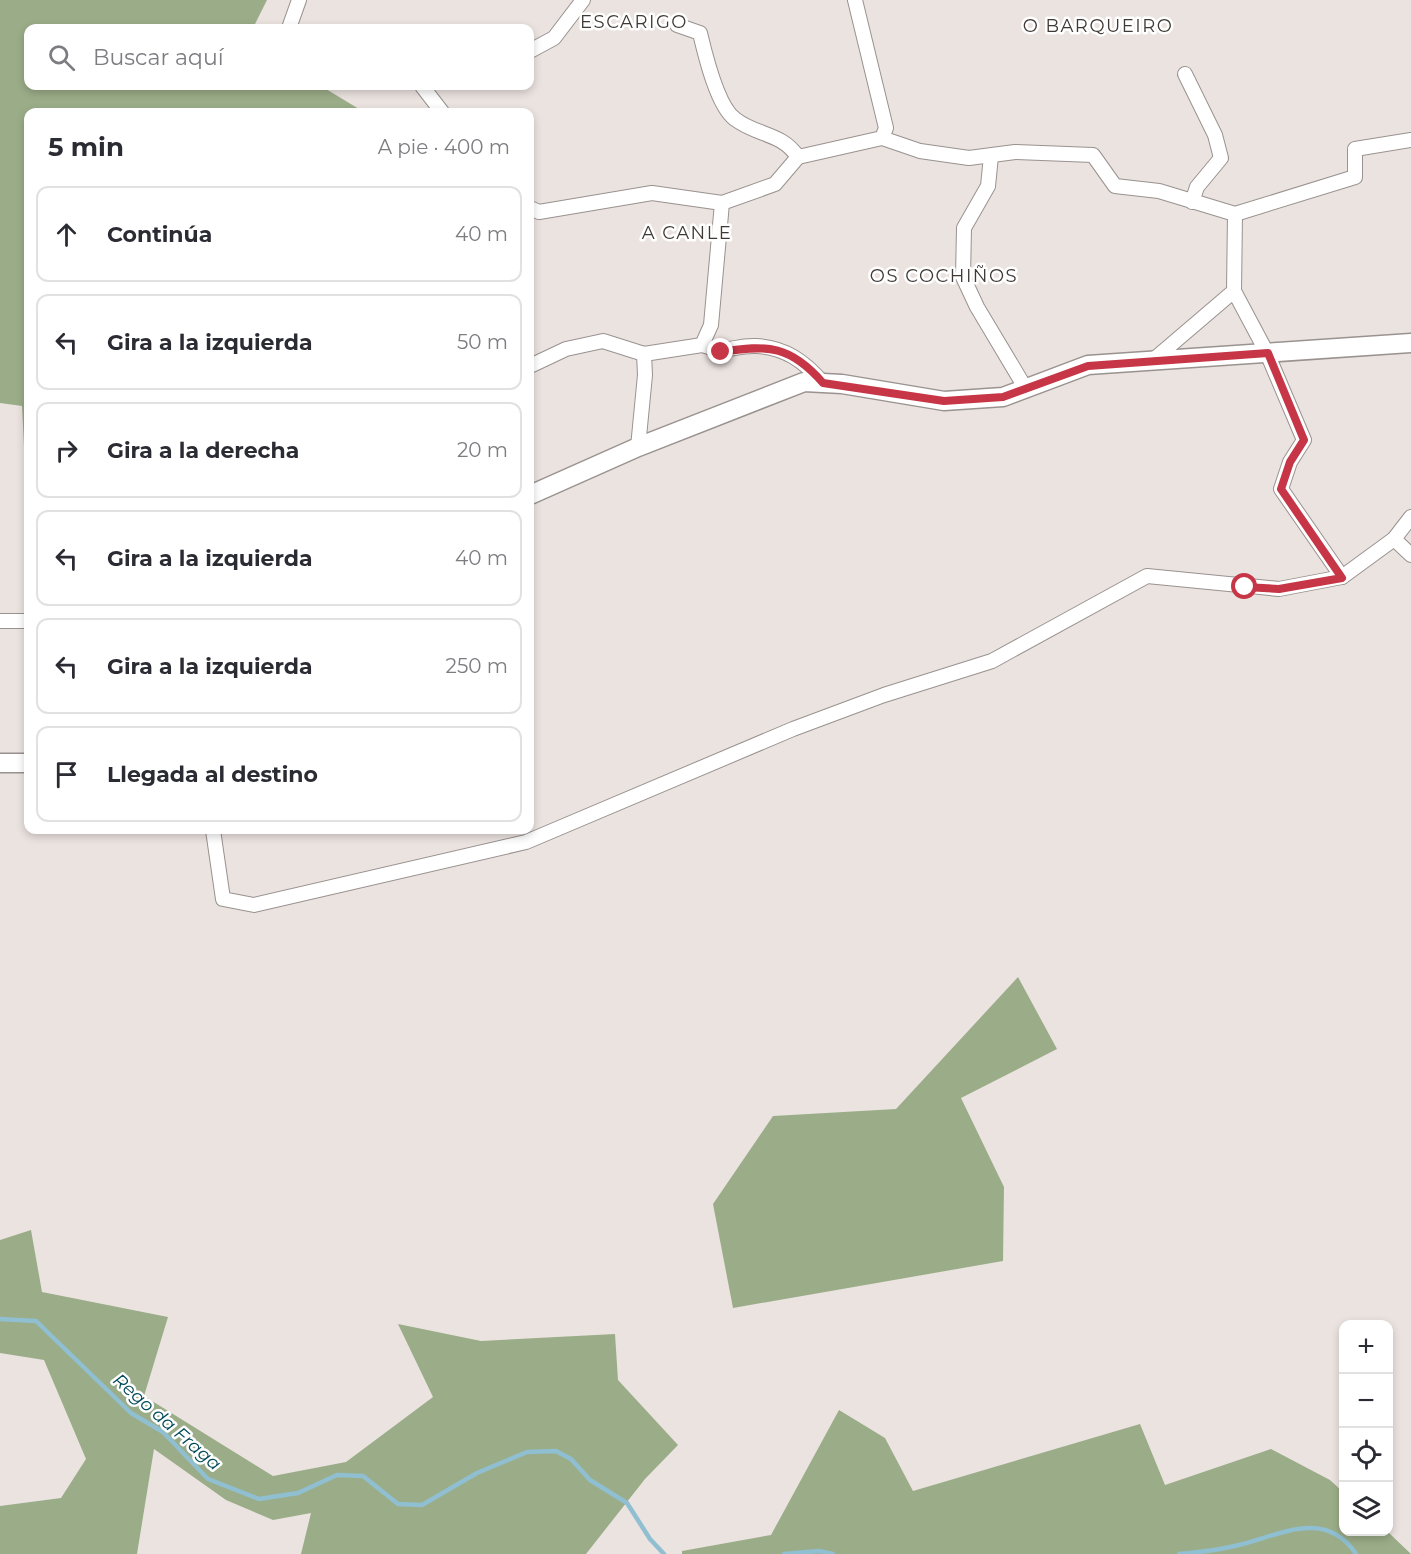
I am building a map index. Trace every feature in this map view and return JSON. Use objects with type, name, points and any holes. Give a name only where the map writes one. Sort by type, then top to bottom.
[{"type":"street","points":[[290,24],[299,0]]},
{"type":"street","points":[[534,49],[554,38],[583,0]]},
{"type":"street","points":[[855,0],[886,128],[882,138]]},
{"type":"street","points":[[677,25],[700,33],[714,86],[734,119],[789,144],[798,157]]},
{"type":"street","points":[[1185,74],[1215,135],[1221,158],[1197,187],[1192,202]]},
{"type":"street","points":[[425,90],[439,108]]},
{"type":"street","points":[[534,210],[539,212],[652,193],[722,203],[775,184],[798,157],[882,138],[920,151],[959,157],[991,156],[1015,152],[1093,155],[1115,186],[1159,191],[1235,214],[1355,177],[1355,149],[1411,140]]},
{"type":"street","points":[[991,156],[988,186],[964,228],[963,277],[977,307],[1026,389]]},
{"type":"street","points":[[702,345],[711,325],[722,203]]},
{"type":"street","points":[[1235,214],[1234,291],[1268,353],[1304,440],[1290,462],[1281,489],[1342,578]]},
{"type":"street","points":[[1152,361],[1234,291]]},
{"type":"street","points":[[534,364],[566,349],[603,341],[644,354],[702,345],[721,352],[755,346],[780,350],[806,363],[823,383]]},
{"type":"street","points":[[534,493],[638,447],[804,382],[944,401],[1003,397],[1088,366],[1411,343]]},
{"type":"street","points":[[638,447],[645,375],[644,354]]},
{"type":"street","points":[[214,834],[223,899],[254,905],[526,842],[793,729],[884,695],[992,661],[1147,576],[1279,589],[1342,578],[1394,539],[1411,517]]},
{"type":"street","points":[[1394,539],[1411,555]]},
{"type":"street","points":[[0,621],[24,621]]},
{"type":"street","points":[[0,763],[24,763]]},
{"type":"green space","points":[[0,0],[267,0],[255,24],[24,24],[24,90],[328,90],[357,108],[24,108],[24,446],[22,406],[0,403]]},
{"type":"green space","points":[[1018,977],[1057,1049],[961,1098],[1004,1187],[1003,1261],[733,1308],[713,1204],[773,1116],[896,1109]]},
{"type":"green space","points":[[31,1230],[42,1292],[168,1317],[144,1396],[273,1476],[346,1462],[433,1397],[398,1324],[481,1341],[615,1334],[618,1380],[678,1445],[645,1479],[586,1554],[301,1554],[311,1513],[273,1520],[226,1500],[154,1449],[137,1554],[0,1554],[0,1506],[61,1498],[86,1459],[44,1360],[0,1353],[0,1240]]},
{"type":"green space","points":[[839,1410],[885,1438],[913,1491],[1140,1424],[1165,1485],[1271,1449],[1330,1480],[1339,1488],[1339,1536],[1392,1536],[1411,1554],[682,1554],[682,1551],[771,1535]]},
{"type":"waterway","name":"Rego da Fraga","points":[[0,1319],[36,1321],[131,1413],[163,1432],[208,1479],[259,1499],[298,1493],[337,1475],[363,1476],[398,1504],[422,1505],[477,1473],[527,1452],[556,1451],[571,1459],[590,1480],[627,1503],[650,1539],[664,1554]]},
{"type":"waterway","points":[[1179,1554],[1224,1548],[1297,1529],[1313,1528],[1329,1531],[1343,1539],[1356,1554]]},
{"type":"waterway","points":[[784,1554],[819,1551],[833,1554]]},
{"type":"district","name":"ESCARIGO","points":[[634,22]]},
{"type":"district","name":"O BARQUEIRO","points":[[1098,26]]},
{"type":"district","name":"A CANLE","points":[[687,233]]},
{"type":"district","name":"OS COCHIÑOS","points":[[944,276]]},
{"type":"route","points":[[721,352],[755,346],[780,350],[806,363],[823,383],[842,384],[944,401],[1003,397],[1088,366],[1268,353],[1304,440],[1290,462],[1281,489],[1342,578],[1279,589],[1245,587]]}]
